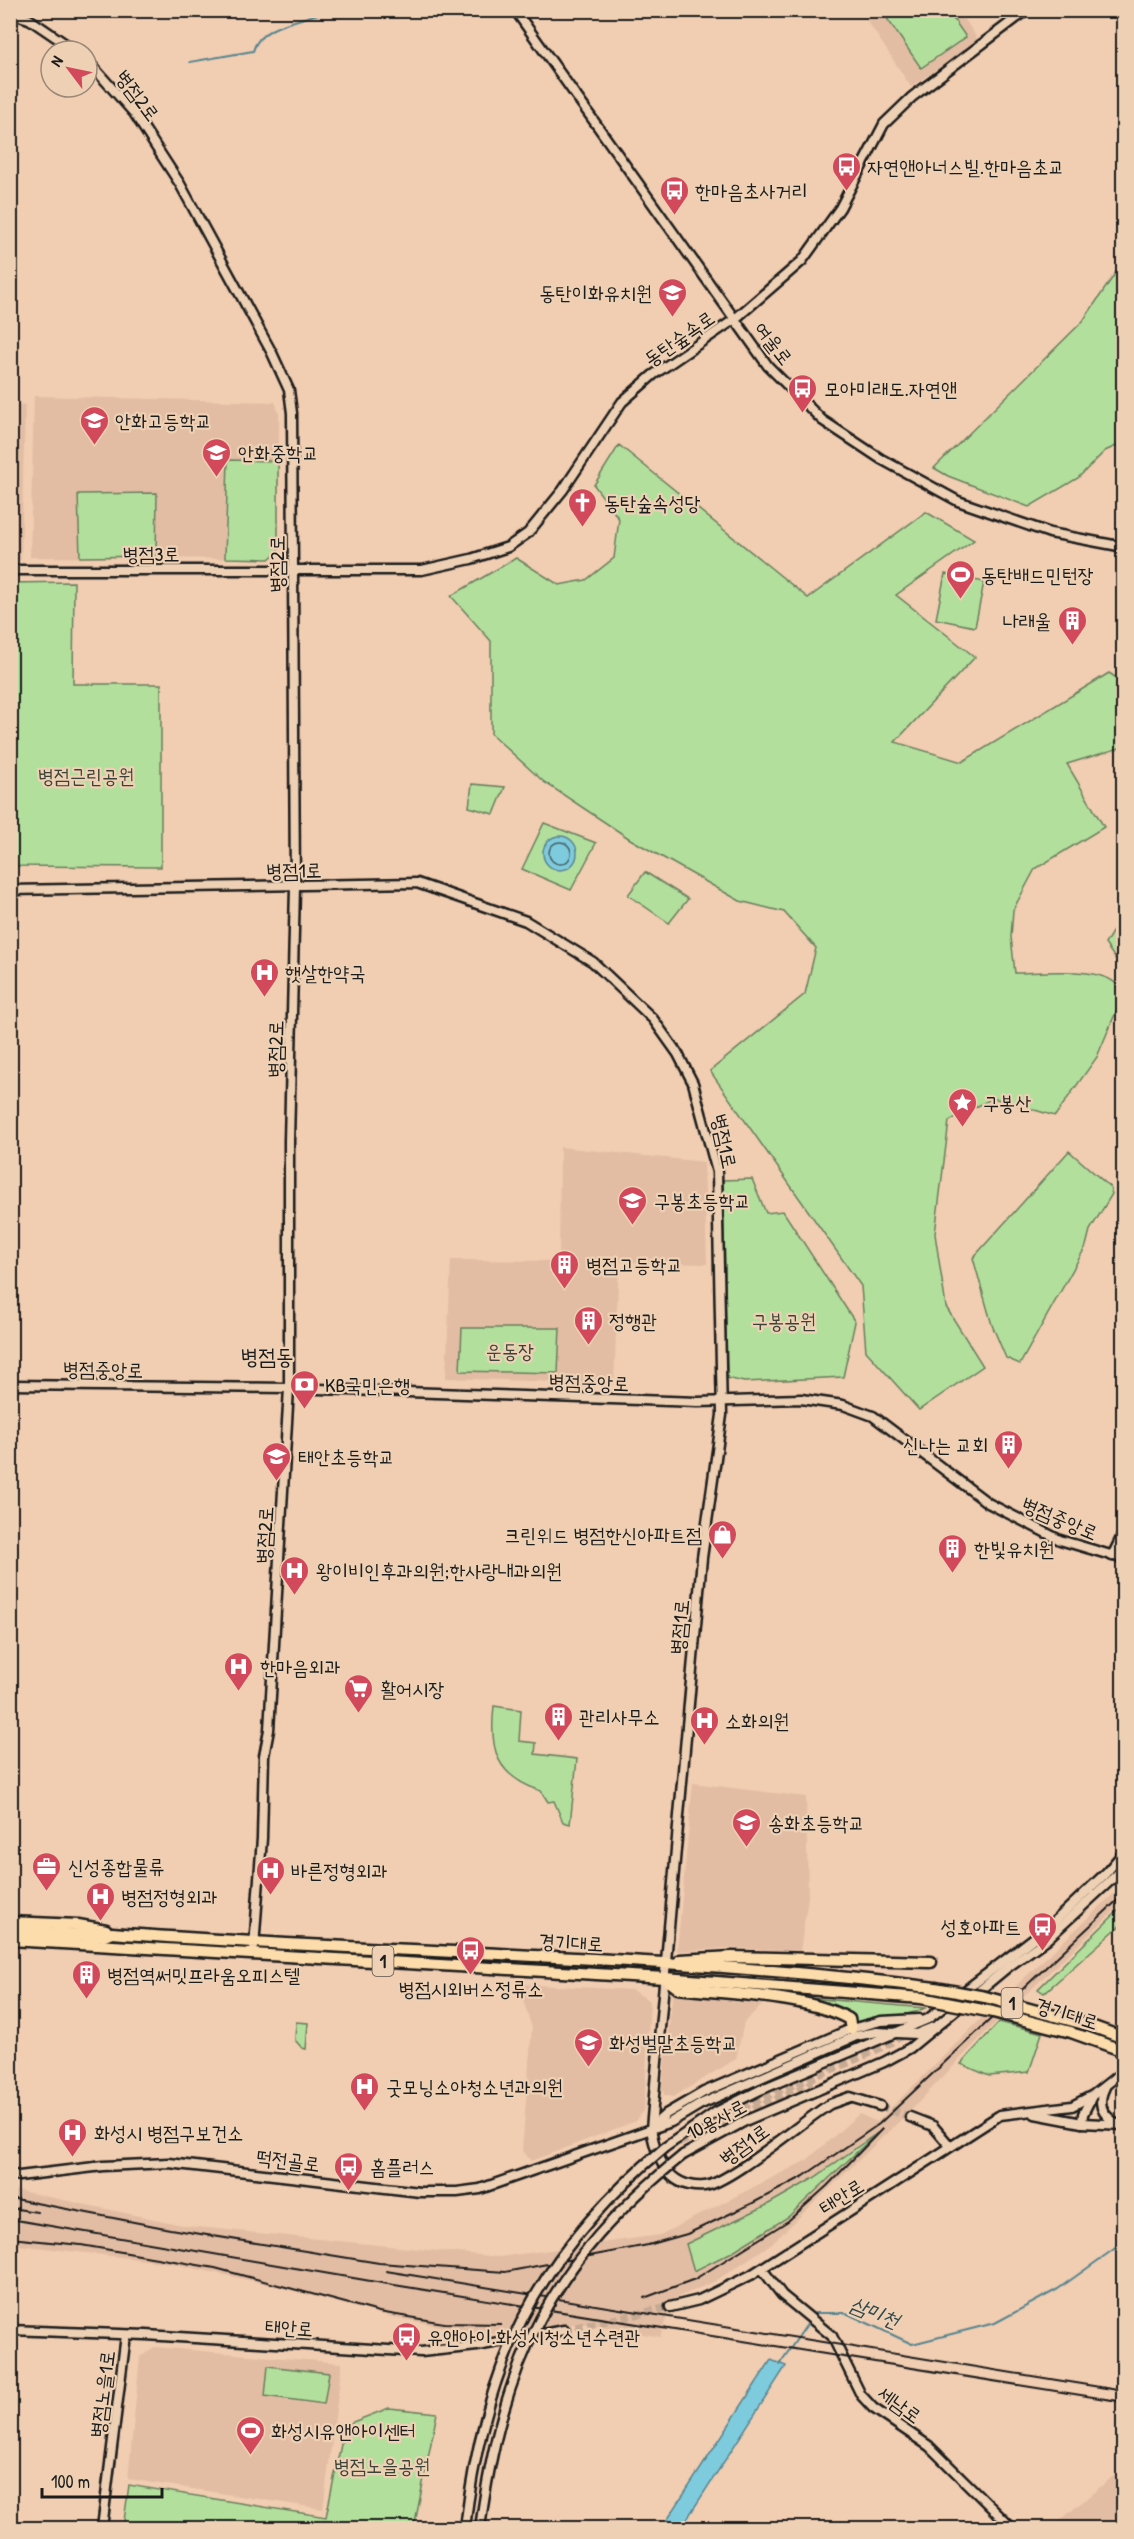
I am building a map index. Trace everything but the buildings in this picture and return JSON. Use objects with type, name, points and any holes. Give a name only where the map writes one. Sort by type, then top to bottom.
[{"type":"main road","points":[[10,1922],[78,1926],[104,1929],[112,1933]]},
{"type":"main road","name":"경기대로","points":[[10,1930],[104,1936],[112,1933],[254,1948],[921,1998],[1012,2016],[1071,2032],[1124,2051]]},
{"type":"main road","name":"경기대로","points":[[10,1942],[254,1948],[666,1964],[851,1978],[935,1988],[985,1997],[1088,2025],[1124,2038]]},
{"type":"main road","points":[[666,1964],[679,1960],[732,1957],[931,1962]]},
{"type":"main road","points":[[664,1978],[678,1988],[793,2002],[835,2011],[849,2019],[851,2029]]},
{"type":"street","name":"여울로","points":[[515,10],[768,366],[822,420],[881,459],[958,501],[1050,533],[1124,547]]},
{"type":"street","name":"동탄숲속로","points":[[292,569],[422,570],[471,560],[508,547],[528,533],[563,490],[622,402],[653,375],[735,319],[808,253],[840,208],[884,124],[912,97],[1027,10]]},
{"type":"street","points":[[10,13],[29,19],[58,39]]},
{"type":"street","name":"병점2로","points":[[99,74],[134,113],[180,184],[289,390],[292,413],[295,887],[289,1141],[289,1388],[271,1710],[263,1766],[262,1838],[254,1948]]},
{"type":"street","name":"병점3로","points":[[10,570],[292,569]]},
{"type":"street","name":"병점1로","points":[[10,890],[295,887],[417,883],[490,906],[526,921],[574,948],[615,980],[653,1019],[678,1054],[693,1083],[717,1172],[722,1401],[702,1558],[651,2129],[662,2167],[674,2178],[704,2186],[726,2177],[817,2112],[841,2099],[860,2098],[880,2106]]},
{"type":"street","name":"병점중앙로","points":[[10,1385],[289,1388],[722,1401],[801,1399],[843,1405],[864,1411],[988,1503],[1060,1540],[1124,1559]]},
{"type":"street","points":[[1112,1556],[1124,1532]]},
{"type":"street","points":[[651,2129],[666,2114],[704,2092],[851,2029],[881,2021],[917,2020],[938,2011],[1052,1924],[1106,1873],[1124,1852]]},
{"type":"street","name":"10용사로","points":[[480,2529],[496,2434],[519,2361],[543,2311],[564,2279],[606,2226],[643,2187],[683,2155],[747,2120],[884,2062],[910,2048],[1047,1939],[1124,1868]]},
{"type":"street","name":"10용사로","points":[[465,2529],[476,2454],[488,2401],[523,2315],[550,2270],[578,2232],[626,2181],[664,2148],[716,2112],[854,2049],[928,2019],[938,2011]]},
{"type":"street","name":"떡전골로","points":[[10,2174],[19,2176],[103,2166],[169,2163],[420,2192],[458,2192],[502,2184],[651,2129],[856,2036],[877,2032],[916,2034],[936,2026]]},
{"type":"street","points":[[1082,2123],[1083,2114],[1093,2096],[1121,2073]]},
{"type":"street","points":[[1105,2086],[1100,2105],[1109,2119],[1121,2125]]},
{"type":"street","name":"태안로","points":[[670,2307],[699,2300],[762,2269],[1000,2115],[1072,2106],[1093,2096]]},
{"type":"street","points":[[1029,2112],[1082,2123],[1121,2125]]},
{"type":"street","points":[[910,2117],[933,2126],[950,2146]]},
{"type":"street","name":"세남로","points":[[762,2269],[791,2303],[837,2342],[861,2396],[882,2415],[913,2434],[942,2457],[1012,2529]]},
{"type":"street","name":"태안로","points":[[10,2331],[126,2335],[421,2352],[477,2346],[564,2330]]},
{"type":"street","name":"병점노을1로","points":[[102,2529],[126,2335]]},
{"type":"shaded area","points":[[861,11],[971,11],[963,17],[979,41],[911,87]]},
{"type":"shaded area","points":[[34,396],[275,402],[279,414],[278,551],[269,559],[30,557]]},
{"type":"shaded area","points":[[11,404],[25,405],[21,560],[11,559]]},
{"type":"shaded area","points":[[560,1147],[704,1162],[707,1264],[619,1262],[614,1384],[446,1378],[451,1260],[559,1261]]},
{"type":"shaded area","name":"송화초등학교","points":[[693,1783],[806,1797],[808,1897],[800,1951],[730,1948],[677,1951]]},
{"type":"shaded area","points":[[1123,1885],[1123,1903],[994,2024],[910,2111],[771,2244],[714,2282],[673,2299],[660,2337],[589,2324],[566,2324],[497,2334],[476,2333],[387,2316],[271,2285],[170,2263],[11,2244],[11,2189],[187,2226],[500,2257],[660,2235],[807,2160],[859,2114],[877,2122],[983,2017]]},
{"type":"shaded area","name":"화성벌말초등학교","points":[[518,1984],[632,1990],[650,2001],[644,2109],[636,2121],[531,2161],[522,2150],[532,2028]]},
{"type":"shaded area","points":[[673,1991],[763,2004],[744,2022],[736,2059],[673,2097],[664,2095],[662,2088]]},
{"type":"shaded area","points":[[154,2347],[342,2363],[323,2509],[128,2479],[140,2357]]},
{"type":"shaded area","points":[[1123,2468],[1123,2513],[1104,2528],[1051,2528]]},
{"type":"green space","points":[[882,11],[948,11],[966,37],[921,68]]},
{"type":"green space","points":[[1123,262],[1123,443],[1105,451],[1078,478],[1029,507],[948,476],[934,468],[1083,321]]},
{"type":"green space","points":[[619,445],[808,598],[926,512],[974,540],[896,595],[975,657],[895,742],[962,762],[1109,673],[1123,682],[1123,747],[1067,764],[1104,827],[1035,869],[1013,910],[1011,937],[1015,973],[1093,974],[1107,978],[1117,985],[1123,995],[1097,1057],[1055,1116],[993,1098],[949,1121],[935,1234],[946,1307],[983,1366],[919,1410],[866,1351],[861,1286],[710,1071],[805,994],[816,948],[784,912],[740,901],[630,839],[544,782],[491,734],[491,641],[451,596],[516,558],[559,585],[586,580],[614,558],[619,519],[594,485]]},
{"type":"green space","points":[[228,460],[278,461],[278,551],[269,559],[225,558]]},
{"type":"green space","points":[[157,493],[156,556],[80,557],[78,494]]},
{"type":"green space","name":"동탄배드민턴장","points":[[945,574],[984,582],[975,627],[936,619]]},
{"type":"green space","name":"병점근린공원","points":[[74,582],[73,684],[161,684],[161,867],[11,866],[11,583]]},
{"type":"green space","points":[[472,784],[505,787],[494,814],[469,807]]},
{"type":"green space","points":[[544,823],[596,843],[571,890],[522,869]]},
{"type":"green space","points":[[645,872],[688,899],[669,923],[628,895]]},
{"type":"green space","points":[[1117,924],[1123,926],[1122,968],[1105,944]]},
{"type":"green space","points":[[1069,1151],[1110,1187],[1112,1194],[1090,1230],[1086,1246],[1020,1364],[1006,1358],[992,1325],[973,1258]]},
{"type":"green space","name":"구봉공원","points":[[752,1179],[766,1213],[783,1211],[855,1322],[843,1377],[744,1382],[727,1378],[723,1180]]},
{"type":"green space","name":"운동장","points":[[462,1328],[560,1328],[558,1373],[460,1371]]},
{"type":"green space","points":[[494,1706],[521,1710],[519,1741],[536,1743],[535,1754],[577,1759],[570,1824],[563,1822],[554,1801],[548,1802],[541,1791],[514,1778],[505,1769],[495,1748]]},
{"type":"green space","points":[[1123,1906],[1123,1923],[1044,1993],[1038,1989]]},
{"type":"green space","points":[[798,1997],[925,2008],[908,2014],[857,2022],[848,2011]]},
{"type":"green space","points":[[296,2022],[308,2023],[306,2049],[295,2040]]},
{"type":"green space","points":[[999,2022],[1042,2033],[1029,2072],[989,2076],[961,2064]]},
{"type":"green space","points":[[877,2133],[788,2217],[730,2253],[694,2271],[686,2244],[765,2206],[814,2178]]},
{"type":"green space","points":[[268,2366],[329,2373],[324,2404],[265,2396]]},
{"type":"green space","name":"병점노을공원","points":[[389,2408],[437,2413],[414,2528],[123,2528],[129,2485],[326,2517],[345,2425]]},
{"type":"water","points":[[560,836],[572,841],[577,853],[572,865],[560,870],[548,865],[543,853],[548,841]]},
{"type":"water","points":[[771,2360],[786,2366],[681,2528],[662,2528]]},
{"type":"waterway","points":[[190,62],[253,51],[264,34],[284,24],[328,10]]},
{"type":"waterway","name":"삼미천","points":[[813,2315],[815,2313],[846,2313],[912,2344],[995,2323],[1058,2289],[1124,2242]]},
{"type":"waterway","name":"삼미천","points":[[779,2365],[810,2320]]},
{"type":"tunnel","points":[[1106,1877],[1124,1861]]},
{"type":"tunnel","points":[[922,2030],[958,2004]]},
{"type":"tunnel","points":[[668,2147],[758,2100],[855,2060],[910,2031]]},
{"type":"tunnel","points":[[692,2147],[752,2110],[813,2083]]},
{"type":"tunnel","points":[[880,2106],[910,2117]]},
{"type":"tunnel","points":[[564,2330],[670,2307]]},
{"type":"railway","points":[[10,2198],[170,2229],[379,2263],[505,2272],[648,2245],[687,2234],[753,2203],[804,2176],[879,2124],[1124,1894]]},
{"type":"railway","points":[[644,2298],[695,2279],[788,2221],[827,2186],[882,2129]]},
{"type":"railway","points":[[10,2208],[37,2212]]},
{"type":"railway","points":[[10,2219],[388,2284],[1124,2402]]},
{"type":"railway","points":[[10,2238],[81,2245],[215,2268],[379,2312],[444,2323],[501,2324]]},
{"type":"railway","points":[[386,2271],[1124,2391]]},
{"type":"place","name":"자연앤아너스빌.한마음초교","points":[[846,192]]},
{"type":"place","name":"한마음초사거리","points":[[674,216]]},
{"type":"place","name":"동탄이화유치원","points":[[673,318]]},
{"type":"place","name":"모아미래도.자연앤","points":[[803,414]]},
{"type":"place","name":"안화고등학교","points":[[94,446]]},
{"type":"place","name":"안화중학교","points":[[217,478]]},
{"type":"place","name":"동탄숲속성당","points":[[583,528]]},
{"type":"place","name":"동탄배드민턴장","points":[[960,600]]},
{"type":"place","name":"나래울","points":[[1072,646]]},
{"type":"place","name":"햇살한약국","points":[[264,998]]},
{"type":"place","name":"구봉산","points":[[962,1128]]},
{"type":"place","name":"구봉초등학교","points":[[633,1226]]},
{"type":"place","name":"병점고등학교","points":[[565,1290]]},
{"type":"place","name":"정행관","points":[[588,1346]]},
{"type":"place","name":"KB국민은행","points":[[304,1410]]},
{"type":"place","name":"신나는 교회","points":[[1009,1470]]},
{"type":"place","name":"태안초등학교","points":[[277,1482]]},
{"type":"place","name":"크린위드 병점한신아파트점","points":[[723,1560]]},
{"type":"place","name":"한빛유치원","points":[[953,1574]]},
{"type":"place","name":"왕이비인후과의원;한사랑내과의원","points":[[295,1596]]},
{"type":"place","name":"한마음외과","points":[[239,1692]]},
{"type":"place","name":"활어시장","points":[[359,1714]]},
{"type":"place","name":"관리사무소","points":[[558,1742]]},
{"type":"place","name":"소화의원","points":[[704,1746]]},
{"type":"place","name":"송화초등학교","points":[[747,1848]]},
{"type":"place","name":"신성종합물류","points":[[47,1892]]},
{"type":"place","name":"바른정형외과","points":[[270,1896]]},
{"type":"place","name":"병점정형외과","points":[[100,1922]]},
{"type":"place","name":"성호아파트","points":[[1042,1952]]},
{"type":"place","name":"병점시외버스정류소","points":[[471,1976]]},
{"type":"place","name":"병점역써밋프라움오피스텔","points":[[86,2000]]},
{"type":"place","name":"화성벌말초등학교","points":[[588,2068]]},
{"type":"place","name":"굿모닝소아청소년과의원","points":[[365,2112]]},
{"type":"place","name":"화성시 병점구보건소","points":[[73,2158]]},
{"type":"place","name":"홈플러스","points":[[349,2192]]},
{"type":"place","name":"유앤아이.화성시청소년수련관","points":[[406,2362]]},
{"type":"place","name":"화성시유앤아이센터","points":[[250,2456]]},
{"type":"district","name":"병점동","points":[[267,1356]]}]
